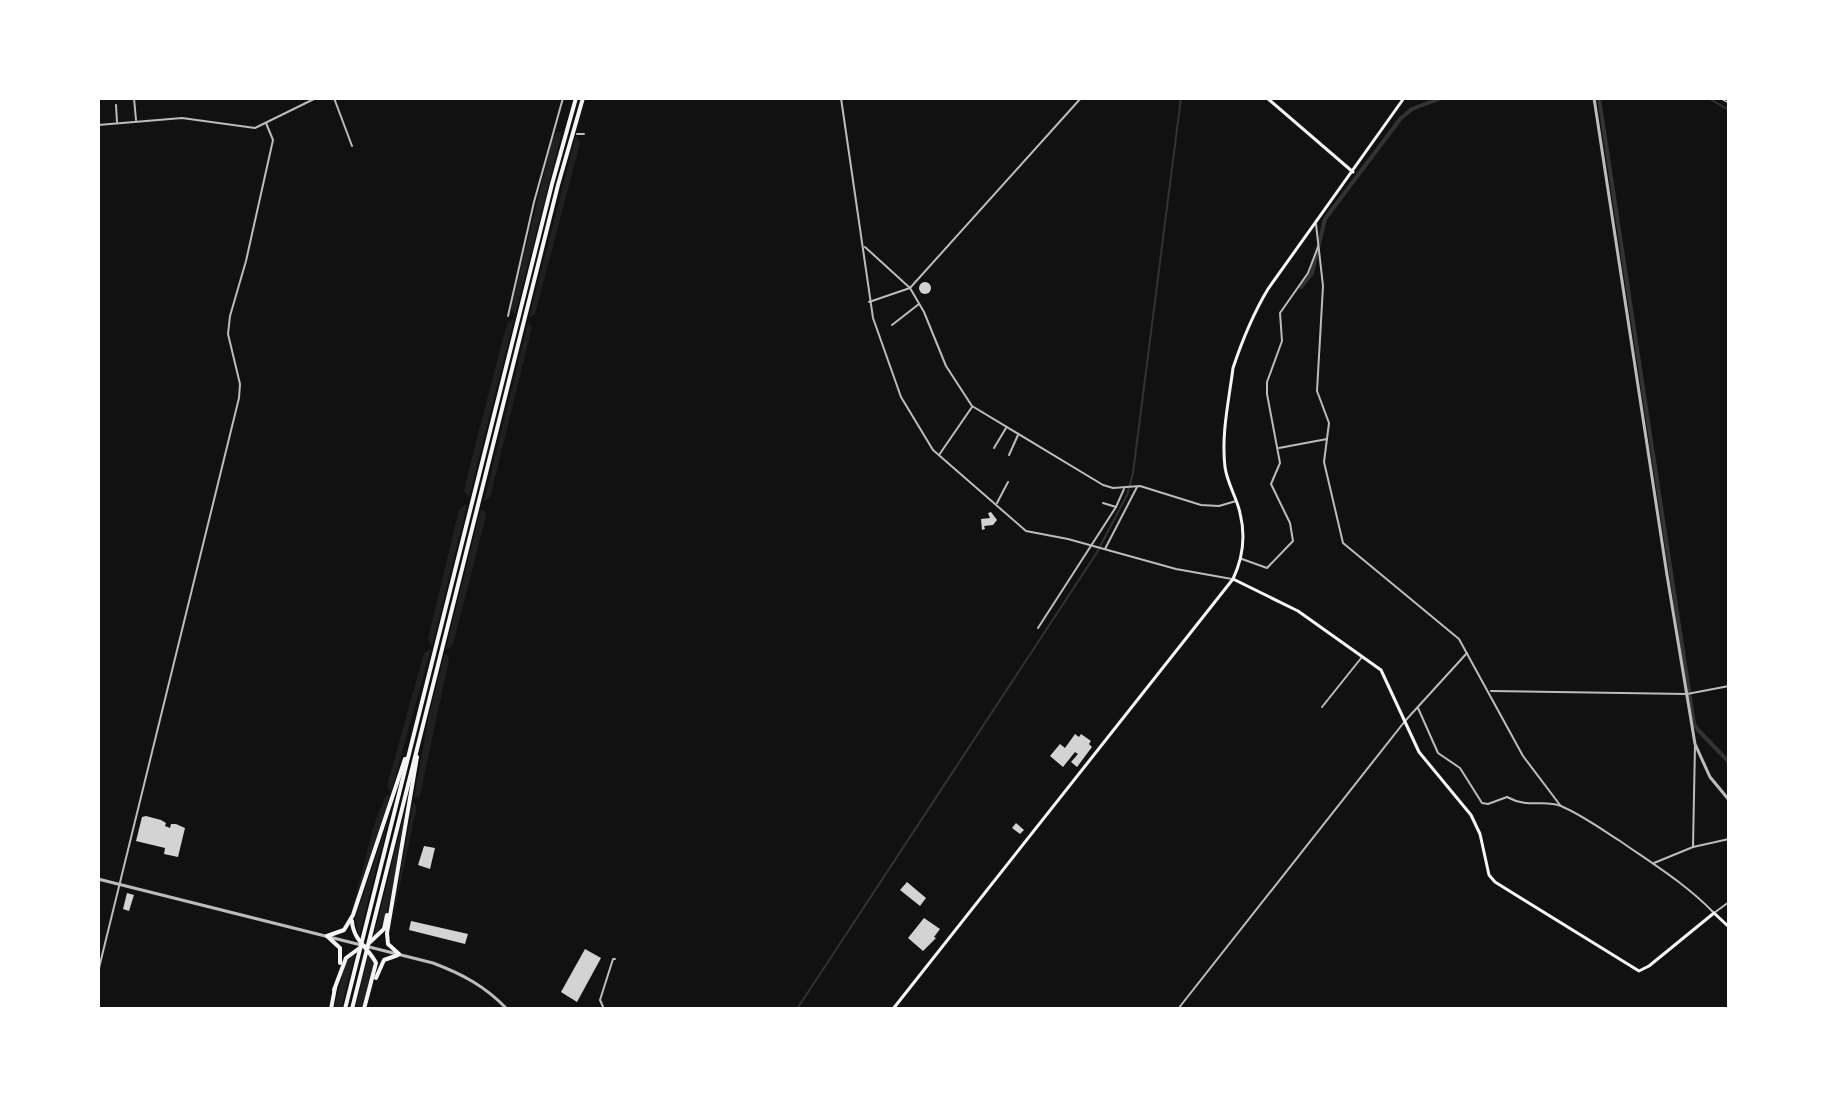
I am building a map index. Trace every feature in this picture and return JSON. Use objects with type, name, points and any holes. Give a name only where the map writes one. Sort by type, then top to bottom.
[{"type":"highway","points":[[345,1009],[359,965],[416,726],[576,98]]},
{"type":"highway","points":[[370,920],[583,98]]},
{"type":"highway","points":[[327,936],[344,930],[353,915],[416,726]]},
{"type":"highway","points":[[399,954],[390,948],[386,939],[422,727]]},
{"type":"highway","points":[[334,990],[346,958],[384,929],[392,903]]},
{"type":"highway","points":[[353,915],[353,931],[376,963],[364,1009]]},
{"type":"highway","points":[[327,936],[339,945],[342,952],[331,1009]]},
{"type":"highway","points":[[372,983],[384,960],[399,954]]},
{"type":"highway","points":[[352,1009],[359,965]]},
{"type":"main road","points":[[893,1009],[1233,579],[1242,559],[1241,514],[1225,469],[1224,448],[1233,368],[1261,301],[1404,98]]},
{"type":"main road","points":[[1270,99],[1353,172]]},
{"type":"main road","points":[[1233,579],[1285,603],[1381,670],[1419,752],[1471,815],[1480,834],[1489,875],[1495,882],[1635,969],[1645,970],[1714,913],[1729,927]]},
{"type":"street","points":[[134,98],[136,121]]},
{"type":"street","points":[[98,125],[182,118],[255,128],[316,98]]},
{"type":"street","points":[[334,98],[352,146]]},
{"type":"street","points":[[508,316],[531,213],[563,98]]},
{"type":"street","points":[[841,98],[864,247],[869,302],[879,339],[901,397],[938,456],[1026,531],[1093,545],[1176,569],[1233,579]]},
{"type":"street","points":[[869,302],[910,288],[1081,98]]},
{"type":"street","points":[[1594,98],[1695,744],[1693,847]]},
{"type":"street","points":[[1720,98],[1729,103]]},
{"type":"street","points":[[116,105],[117,123]]},
{"type":"street","points":[[98,972],[239,398],[240,384],[228,334],[273,140],[266,123]]},
{"type":"street","points":[[555,129],[561,130]]},
{"type":"street","points":[[577,134],[584,134]]},
{"type":"street","points":[[1316,223],[1323,286],[1317,391],[1329,423],[1324,462],[1343,543],[1459,639],[1523,756],[1560,805],[1600,827],[1693,891],[1714,913],[1729,902]]},
{"type":"street","points":[[1242,559],[1267,568],[1293,541],[1290,523],[1271,484],[1280,463],[1267,382],[1282,341],[1280,313],[1308,273],[1319,246]]},
{"type":"street","points":[[864,247],[910,288],[957,385],[972,406],[1103,485],[1135,486],[1201,505],[1219,506],[1236,501]]},
{"type":"street","points":[[892,325],[920,304]]},
{"type":"street","points":[[952,391],[957,385]]},
{"type":"street","points":[[938,456],[972,406]]},
{"type":"street","points":[[994,448],[1007,427]]},
{"type":"street","points":[[1009,455],[1019,434]]},
{"type":"street","points":[[1279,448],[1328,439]]},
{"type":"street","points":[[996,504],[1008,482]]},
{"type":"street","points":[[1104,549],[1135,486]]},
{"type":"street","points":[[1038,628],[1104,530],[1125,488]]},
{"type":"street","points":[[1103,503],[1116,507]]},
{"type":"street","points":[[1178,1009],[1405,721],[1467,652]]},
{"type":"street","points":[[1322,707],[1363,656]]},
{"type":"street","points":[[1489,691],[1687,694],[1729,686]]},
{"type":"street","points":[[1418,707],[1438,753],[1460,768],[1482,803],[1507,797],[1523,805],[1560,805]]},
{"type":"street","points":[[1695,744],[1710,777],[1729,800]]},
{"type":"street","points":[[1653,864],[1693,847],[1729,839]]},
{"type":"street","points":[[98,879],[433,963],[466,976],[490,992],[507,1009]]},
{"type":"street","points":[[604,1009],[600,1000],[615,959]]},
{"type":"shaded area","points":[[557,132],[562,132],[515,315],[511,308],[553,137]]},
{"type":"shaded area","points":[[576,135],[580,143],[578,151],[535,314],[529,318]]},
{"type":"shaded area","points":[[514,319],[469,497],[464,491],[469,469],[505,331]]},
{"type":"shaded area","points":[[528,323],[532,327],[490,498],[484,501]]},
{"type":"shaded area","points":[[465,505],[432,646],[428,639],[459,510]]},
{"type":"shaded area","points":[[481,509],[486,516],[453,644],[446,649]]},
{"type":"shaded area","points":[[431,649],[391,792],[387,786],[424,653]]},
{"type":"shaded area","points":[[445,653],[449,658],[448,664],[420,796],[414,798],[429,715]]},
{"type":"shaded area","points":[[386,795],[390,796],[351,914],[374,825]]},
{"type":"shaded area","points":[[413,802],[417,807],[392,921]]},
{"type":"shaded area","points":[[405,811],[391,897],[373,939]]},
{"type":"shaded area","points":[[390,814],[359,936],[355,919]]},
{"type":"shaded area","points":[[355,953],[341,1009],[334,1009],[345,963]]},
{"type":"shaded area","points":[[369,954],[374,967],[363,1009],[355,1009]]},
{"type":"building","points":[[925,282],[931,288],[925,294],[919,288]]},
{"type":"building","points":[[991,512],[997,520],[982,530],[981,519],[990,518],[988,513]]},
{"type":"building","points":[[1075,734],[1079,737],[1081,734],[1091,741],[1089,744],[1092,747],[1077,767],[1071,762],[1078,754],[1075,752],[1063,767],[1050,756],[1060,744],[1065,748]]},
{"type":"building","points":[[142,817],[161,820],[170,828],[171,824],[176,824],[185,828],[178,857],[164,854],[165,848],[136,841]]},
{"type":"building","points":[[1016,823],[1024,830],[1020,834],[1012,828]]},
{"type":"building","points":[[424,846],[435,848],[430,869],[418,865]]},
{"type":"building","points":[[907,882],[926,898],[920,906],[900,890]]},
{"type":"building","points":[[127,893],[134,895],[129,911],[123,909]]},
{"type":"building","points":[[924,918],[940,929],[923,951],[908,938]]},
{"type":"building","points":[[411,921],[468,934],[465,944],[409,930]]},
{"type":"building","points":[[585,949],[601,958],[577,1002],[561,992]]},
{"type":"waterway","points":[[797,1009],[1096,554],[1127,495],[1133,473],[1181,98]]},
{"type":"waterway","points":[[1301,287],[1312,273],[1325,219],[1401,118],[1412,109],[1441,98]]},
{"type":"waterway","points":[[1599,98],[1694,724],[1729,762]]},
{"type":"waterway","points":[[1708,98],[1729,110]]}]
